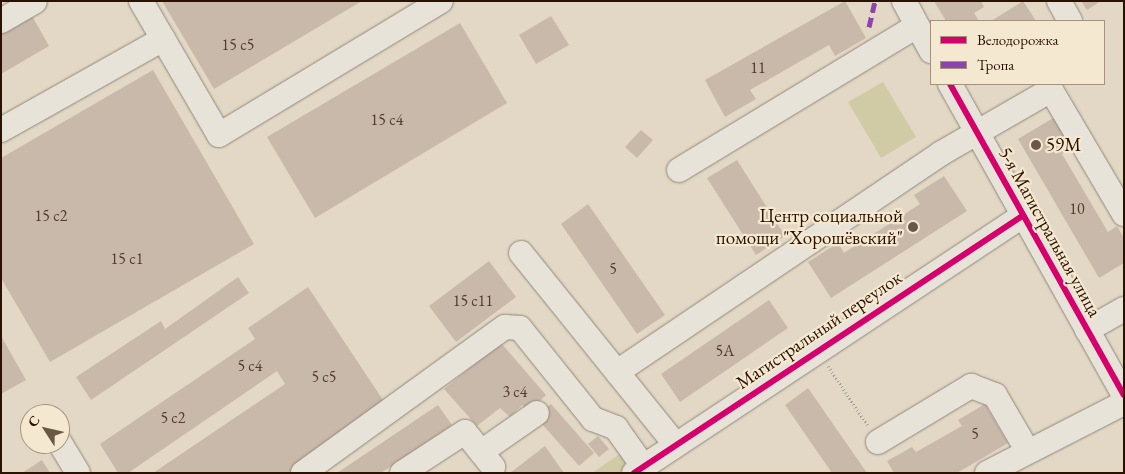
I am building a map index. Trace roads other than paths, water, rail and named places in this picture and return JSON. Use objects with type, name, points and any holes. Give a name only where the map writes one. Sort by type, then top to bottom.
[{"type":"street","points":[[1,21],[35,1]]},
{"type":"street","points":[[141,1],[218,135],[440,1]]},
{"type":"street","points":[[904,1],[930,49]]},
{"type":"street","points":[[1059,1],[1069,20]]},
{"type":"street","points":[[679,170],[917,26]]},
{"type":"street","points":[[1,130],[163,39]]},
{"type":"street","name":"5-я Магистральная улица","points":[[951,85],[1124,395]]},
{"type":"street","points":[[617,372],[1049,87],[1124,214]]},
{"type":"street","name":"Магистральный переулок","points":[[639,470],[675,444],[1023,216]]},
{"type":"street","points":[[521,253],[675,444]]},
{"type":"street","points":[[1088,330],[1124,309]]},
{"type":"street","points":[[303,473],[505,327],[520,328],[592,418],[616,428],[639,470]]},
{"type":"street","points":[[873,435],[971,386],[995,395],[1027,450]]},
{"type":"street","points":[[987,473],[1027,450],[1124,403]]},
{"type":"street","points":[[404,472],[466,432],[487,460],[537,413]]},
{"type":"street","points":[[67,454],[78,473]]},
{"type":"place","name":"59М","points":[[1036,145]]},
{"type":"place","name":"Центр социальной помощи \"Хорошёвский\"","points":[[913,227]]}]
